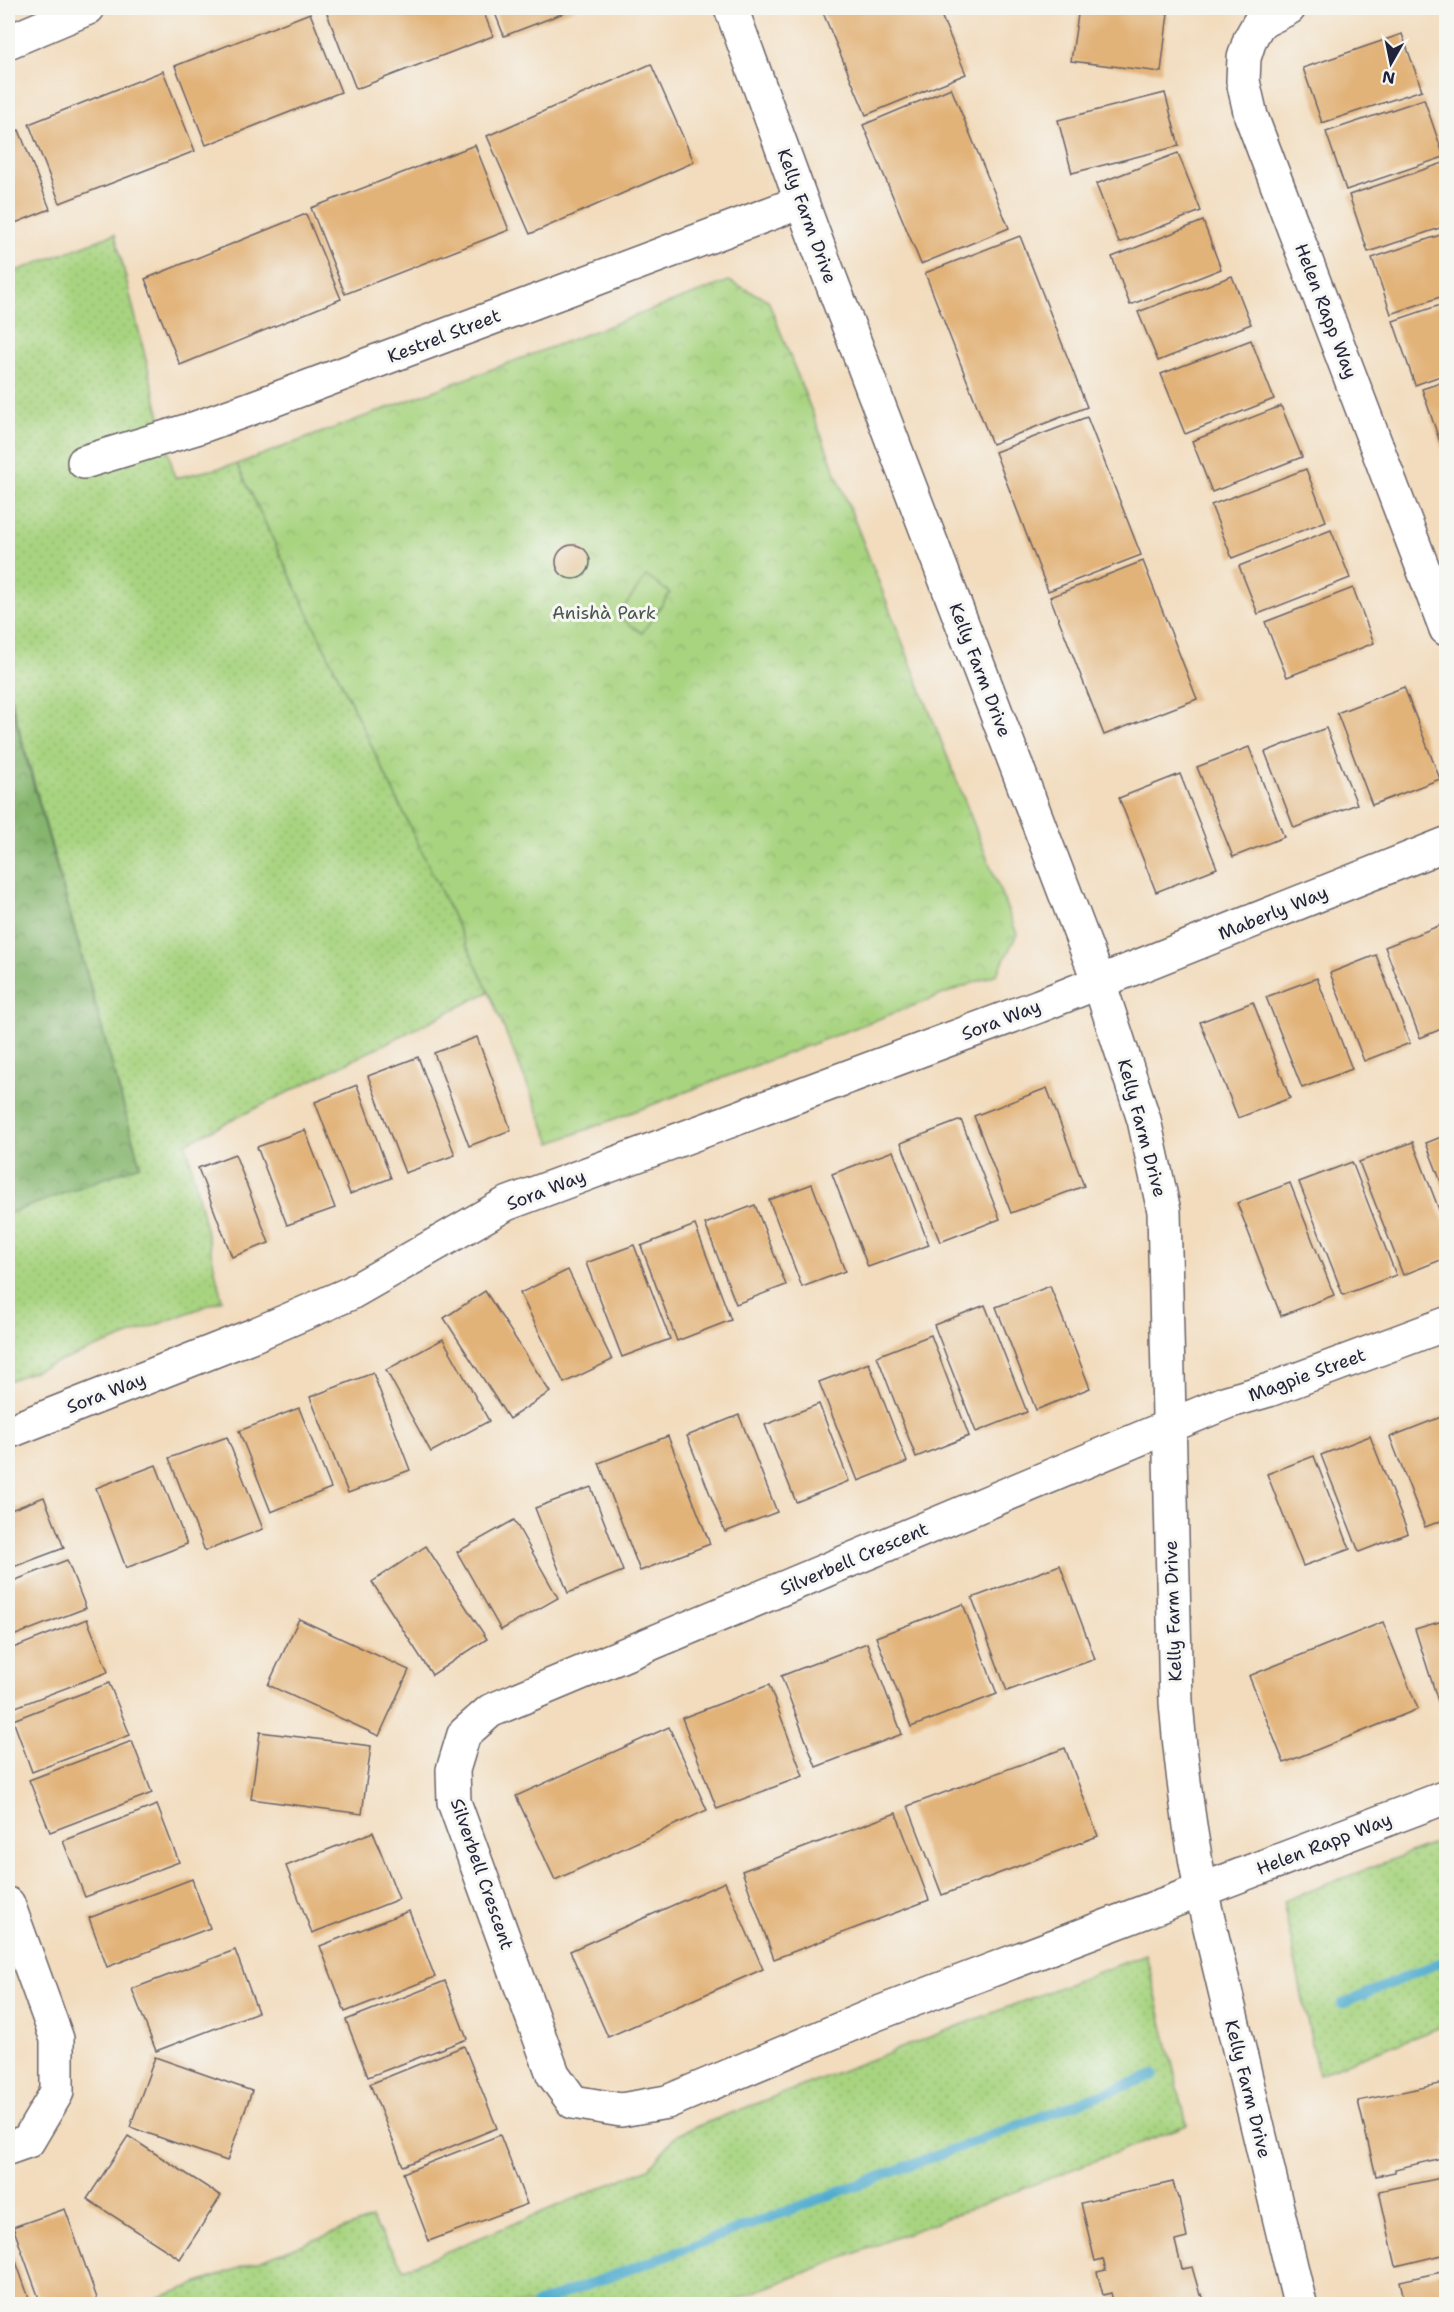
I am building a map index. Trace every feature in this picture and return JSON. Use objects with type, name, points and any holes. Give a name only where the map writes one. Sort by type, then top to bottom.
[{"type":"street","points":[[8,42],[88,8]]},
{"type":"street","name":"Kelly Farm Drive","points":[[731,8],[801,202],[1099,982],[1144,1120],[1164,1212],[1168,1427],[1180,1766],[1200,1890],[1300,2304]]},
{"type":"street","name":"Helen Rapp Way","points":[[1289,8],[1258,23],[1250,39],[1244,58],[1243,81],[1251,116],[1446,629]]},
{"type":"street","name":"Kestrel Street","points":[[84,462],[196,428],[249,409],[801,202]]},
{"type":"street","name":"Maberly Way","points":[[1099,982],[1446,844]]},
{"type":"street","name":"Sora Way","points":[[8,1432],[254,1335],[351,1293],[506,1204],[1099,982]]},
{"type":"street","name":"Magpie Street","points":[[1168,1427],[1227,1402],[1269,1390],[1446,1324]]},
{"type":"street","name":"Silverbell Crescent","points":[[1168,1427],[490,1711],[464,1734],[453,1770],[454,1802],[553,2074],[573,2102],[621,2110],[668,2102],[876,2014],[1200,1890]]},
{"type":"street","name":"Helen Rapp Way","points":[[1200,1890],[1446,1797]]},
{"type":"street","points":[[8,1904],[57,2039],[57,2092],[28,2141],[8,2148]]},
{"type":"green space","points":[[115,234],[175,478],[237,464],[489,992],[186,1143],[222,1300],[8,1381],[8,1214],[140,1165],[8,688],[8,274]]},
{"type":"green space","name":"Anishà Park","points":[[729,281],[768,300],[1017,934],[997,974],[551,1143],[489,992],[237,464]]},
{"type":"green space","points":[[646,576],[670,593],[642,633],[618,616]]},
{"type":"green space","points":[[8,693],[140,1165],[8,1214]]},
{"type":"green space","points":[[1446,1839],[1446,2025],[1318,2074],[1283,1901]]},
{"type":"green space","points":[[1146,1954],[1187,2125],[724,2304],[142,2304],[371,2219],[404,2269],[649,2168],[677,2134]]},
{"type":"building","points":[[335,8],[482,8],[493,36],[356,89],[326,11]]},
{"type":"building","points":[[493,8],[577,8],[504,36]]},
{"type":"building","points":[[821,8],[938,8],[966,74],[866,115]]},
{"type":"building","points":[[1079,8],[1123,8],[1168,13],[1161,72],[1071,61]]},
{"type":"building","points":[[310,13],[341,92],[206,145],[175,66]]},
{"type":"building","points":[[1402,34],[1422,90],[1322,123],[1303,68]]},
{"type":"building","points":[[651,64],[694,162],[530,234],[487,136]]},
{"type":"building","points":[[163,71],[195,151],[60,203],[29,124]]},
{"type":"building","points":[[951,88],[1009,228],[921,264],[863,125]]},
{"type":"building","points":[[1165,93],[1179,146],[1072,173],[1058,120]]},
{"type":"building","points":[[1424,99],[1444,157],[1346,190],[1326,132]]},
{"type":"building","points":[[19,130],[50,209],[8,226],[8,135]]},
{"type":"building","points":[[475,145],[509,230],[345,294],[311,208]]},
{"type":"building","points":[[1178,153],[1201,211],[1119,243],[1096,184]]},
{"type":"building","points":[[1446,162],[1446,226],[1368,252],[1349,195]]},
{"type":"building","points":[[306,214],[341,299],[180,365],[145,279]]},
{"type":"building","points":[[1203,221],[1221,269],[1130,305],[1112,257]]},
{"type":"building","points":[[1446,233],[1446,295],[1391,314],[1372,258]]},
{"type":"building","points":[[1020,236],[1087,407],[992,444],[925,273]]},
{"type":"building","points":[[1232,276],[1251,324],[1158,361],[1138,312]]},
{"type":"building","points":[[1446,303],[1446,374],[1415,385],[1393,321]]},
{"type":"building","points":[[1251,340],[1274,399],[1185,434],[1161,374]]},
{"type":"building","points":[[1446,381],[1446,460],[1422,389]]},
{"type":"building","points":[[1281,406],[1302,457],[1212,492],[1192,441]]},
{"type":"building","points":[[1087,417],[1141,555],[1048,591],[995,452]]},
{"type":"building","points":[[1306,469],[1326,521],[1232,558],[1211,505]]},
{"type":"building","points":[[1331,530],[1350,578],[1258,614],[1239,566]]},
{"type":"building","points":[[573,545],[585,550],[590,562],[585,574],[573,579],[561,574],[556,562],[561,550]]},
{"type":"building","points":[[1143,561],[1197,699],[1104,735],[1050,597]]},
{"type":"building","points":[[1353,588],[1374,643],[1287,677],[1265,622]]},
{"type":"building","points":[[1404,687],[1440,779],[1372,805],[1337,713]]},
{"type":"building","points":[[1326,728],[1357,804],[1294,828],[1265,752]]},
{"type":"building","points":[[1249,747],[1284,837],[1233,857],[1197,767]]},
{"type":"building","points":[[1180,774],[1217,868],[1156,892],[1119,798]]},
{"type":"building","points":[[1446,923],[1446,1027],[1420,1038],[1385,947]]},
{"type":"building","points":[[1376,955],[1410,1043],[1364,1061],[1330,973]]},
{"type":"building","points":[[1317,978],[1352,1069],[1302,1088],[1266,997]]},
{"type":"building","points":[[1253,1002],[1290,1098],[1238,1118],[1200,1022]]},
{"type":"building","points":[[477,1037],[511,1130],[469,1146],[434,1053]]},
{"type":"building","points":[[418,1057],[455,1155],[405,1173],[368,1076]]},
{"type":"building","points":[[357,1085],[391,1178],[350,1194],[315,1102]]},
{"type":"building","points":[[1047,1088],[1084,1186],[1011,1213],[974,1116]]},
{"type":"building","points":[[961,1120],[1000,1219],[940,1242],[901,1143]]},
{"type":"building","points":[[305,1130],[335,1208],[287,1225],[257,1147]]},
{"type":"building","points":[[1446,1135],[1446,1195],[1426,1143]]},
{"type":"building","points":[[1413,1142],[1446,1228],[1446,1258],[1403,1275],[1359,1162]]},
{"type":"building","points":[[893,1151],[929,1245],[868,1267],[832,1174]]},
{"type":"building","points":[[235,1154],[269,1243],[232,1257],[198,1168]]},
{"type":"building","points":[[1352,1162],[1396,1275],[1343,1295],[1299,1182]]},
{"type":"building","points":[[1290,1183],[1334,1295],[1281,1316],[1237,1203]]},
{"type":"building","points":[[812,1184],[845,1271],[802,1287],[769,1200]]},
{"type":"building","points":[[755,1205],[786,1285],[736,1304],[705,1224]]},
{"type":"building","points":[[695,1225],[731,1320],[677,1341],[641,1246]]},
{"type":"building","points":[[634,1245],[670,1339],[622,1357],[586,1263]]},
{"type":"building","points":[[568,1270],[612,1360],[564,1383],[520,1293]]},
{"type":"building","points":[[1050,1286],[1090,1388],[1036,1410],[996,1307]]},
{"type":"building","points":[[485,1291],[550,1392],[509,1419],[444,1318]]},
{"type":"building","points":[[985,1305],[1027,1412],[976,1432],[934,1325]]},
{"type":"building","points":[[931,1335],[969,1436],[916,1457],[877,1356]]},
{"type":"building","points":[[443,1339],[489,1421],[431,1452],[386,1370]]},
{"type":"building","points":[[869,1363],[907,1462],[858,1481],[819,1382]]},
{"type":"building","points":[[373,1373],[410,1470],[348,1493],[310,1397]]},
{"type":"building","points":[[819,1404],[849,1481],[796,1502],[765,1425]]},
{"type":"building","points":[[299,1408],[331,1488],[271,1512],[239,1431]]},
{"type":"building","points":[[739,1415],[777,1512],[725,1532],[687,1436]]},
{"type":"building","points":[[1446,1415],[1446,1519],[1425,1527],[1390,1437]]},
{"type":"building","points":[[668,1436],[710,1544],[640,1571],[599,1463]]},
{"type":"building","points":[[1370,1436],[1408,1533],[1359,1552],[1321,1455]]},
{"type":"building","points":[[227,1437],[263,1529],[205,1551],[169,1458]]},
{"type":"building","points":[[1314,1456],[1350,1549],[1303,1566],[1267,1474]]},
{"type":"building","points":[[156,1465],[187,1544],[126,1568],[96,1488]]},
{"type":"building","points":[[591,1487],[623,1571],[568,1593],[535,1508]]},
{"type":"building","points":[[44,1497],[64,1548],[8,1569],[8,1511]]},
{"type":"building","points":[[514,1520],[558,1598],[501,1630],[457,1552]]},
{"type":"building","points":[[426,1546],[487,1639],[432,1675],[372,1582]]},
{"type":"building","points":[[67,1560],[86,1608],[8,1638],[8,1583]]},
{"type":"building","points":[[1060,1565],[1095,1659],[1007,1691],[972,1598]]},
{"type":"building","points":[[963,1604],[997,1694],[911,1727],[876,1637]]},
{"type":"building","points":[[87,1619],[108,1672],[8,1710],[8,1650]]},
{"type":"building","points":[[299,1619],[409,1670],[379,1736],[268,1685]]},
{"type":"building","points":[[1446,1620],[1446,1719],[1444,1720],[1415,1629]]},
{"type":"building","points":[[1383,1622],[1418,1709],[1284,1763],[1249,1676]]},
{"type":"building","points":[[867,1643],[902,1734],[816,1767],[781,1676]]},
{"type":"building","points":[[109,1683],[130,1735],[32,1772],[13,1720]]},
{"type":"building","points":[[769,1685],[803,1776],[717,1809],[682,1718]]},
{"type":"building","points":[[669,1727],[707,1810],[555,1880],[516,1796]]},
{"type":"building","points":[[260,1732],[371,1746],[362,1814],[251,1799]]},
{"type":"building","points":[[132,1741],[152,1793],[50,1832],[29,1780]]},
{"type":"building","points":[[1065,1748],[1098,1836],[942,1895],[908,1806]]},
{"type":"building","points":[[157,1805],[179,1862],[85,1897],[63,1841]]},
{"type":"building","points":[[896,1813],[929,1900],[774,1959],[742,1871]]},
{"type":"building","points":[[373,1832],[399,1899],[312,1933],[286,1866]]},
{"type":"building","points":[[192,1879],[210,1928],[107,1967],[89,1918]]},
{"type":"building","points":[[725,1882],[763,1969],[608,2037],[570,1951]]},
{"type":"building","points":[[409,1911],[435,1977],[345,2012],[320,1946]]},
{"type":"building","points":[[235,1950],[258,2012],[156,2051],[132,1989]]},
{"type":"building","points":[[445,1981],[467,2039],[368,2077],[346,2020]]},
{"type":"building","points":[[464,2046],[497,2128],[403,2166],[370,2084]]},
{"type":"building","points":[[155,2057],[252,2091],[227,2161],[130,2127]]},
{"type":"building","points":[[1446,2075],[1446,2157],[1376,2176],[1358,2101],[1445,2083],[1443,2076]]},
{"type":"building","points":[[500,2135],[527,2204],[429,2241],[403,2173]]},
{"type":"building","points":[[128,2136],[221,2196],[180,2259],[87,2199]]},
{"type":"building","points":[[1446,2177],[1446,2254],[1396,2266],[1379,2191]]},
{"type":"building","points":[[1173,2182],[1179,2198],[1187,2238],[1175,2241],[1182,2269],[1192,2267],[1205,2304],[1114,2304],[1111,2293],[1103,2295],[1097,2272],[1106,2270],[1103,2259],[1095,2261],[1081,2203]]},
{"type":"building","points":[[65,2209],[98,2301],[87,2304],[41,2304],[13,2227]]},
{"type":"building","points":[[8,2239],[31,2304],[8,2304]]},
{"type":"building","points":[[1446,2271],[1446,2304],[1405,2304],[1400,2281]]},
{"type":"waterway","points":[[1342,2004],[1446,1960]]},
{"type":"waterway","points":[[536,2304],[1154,2075]]}]
